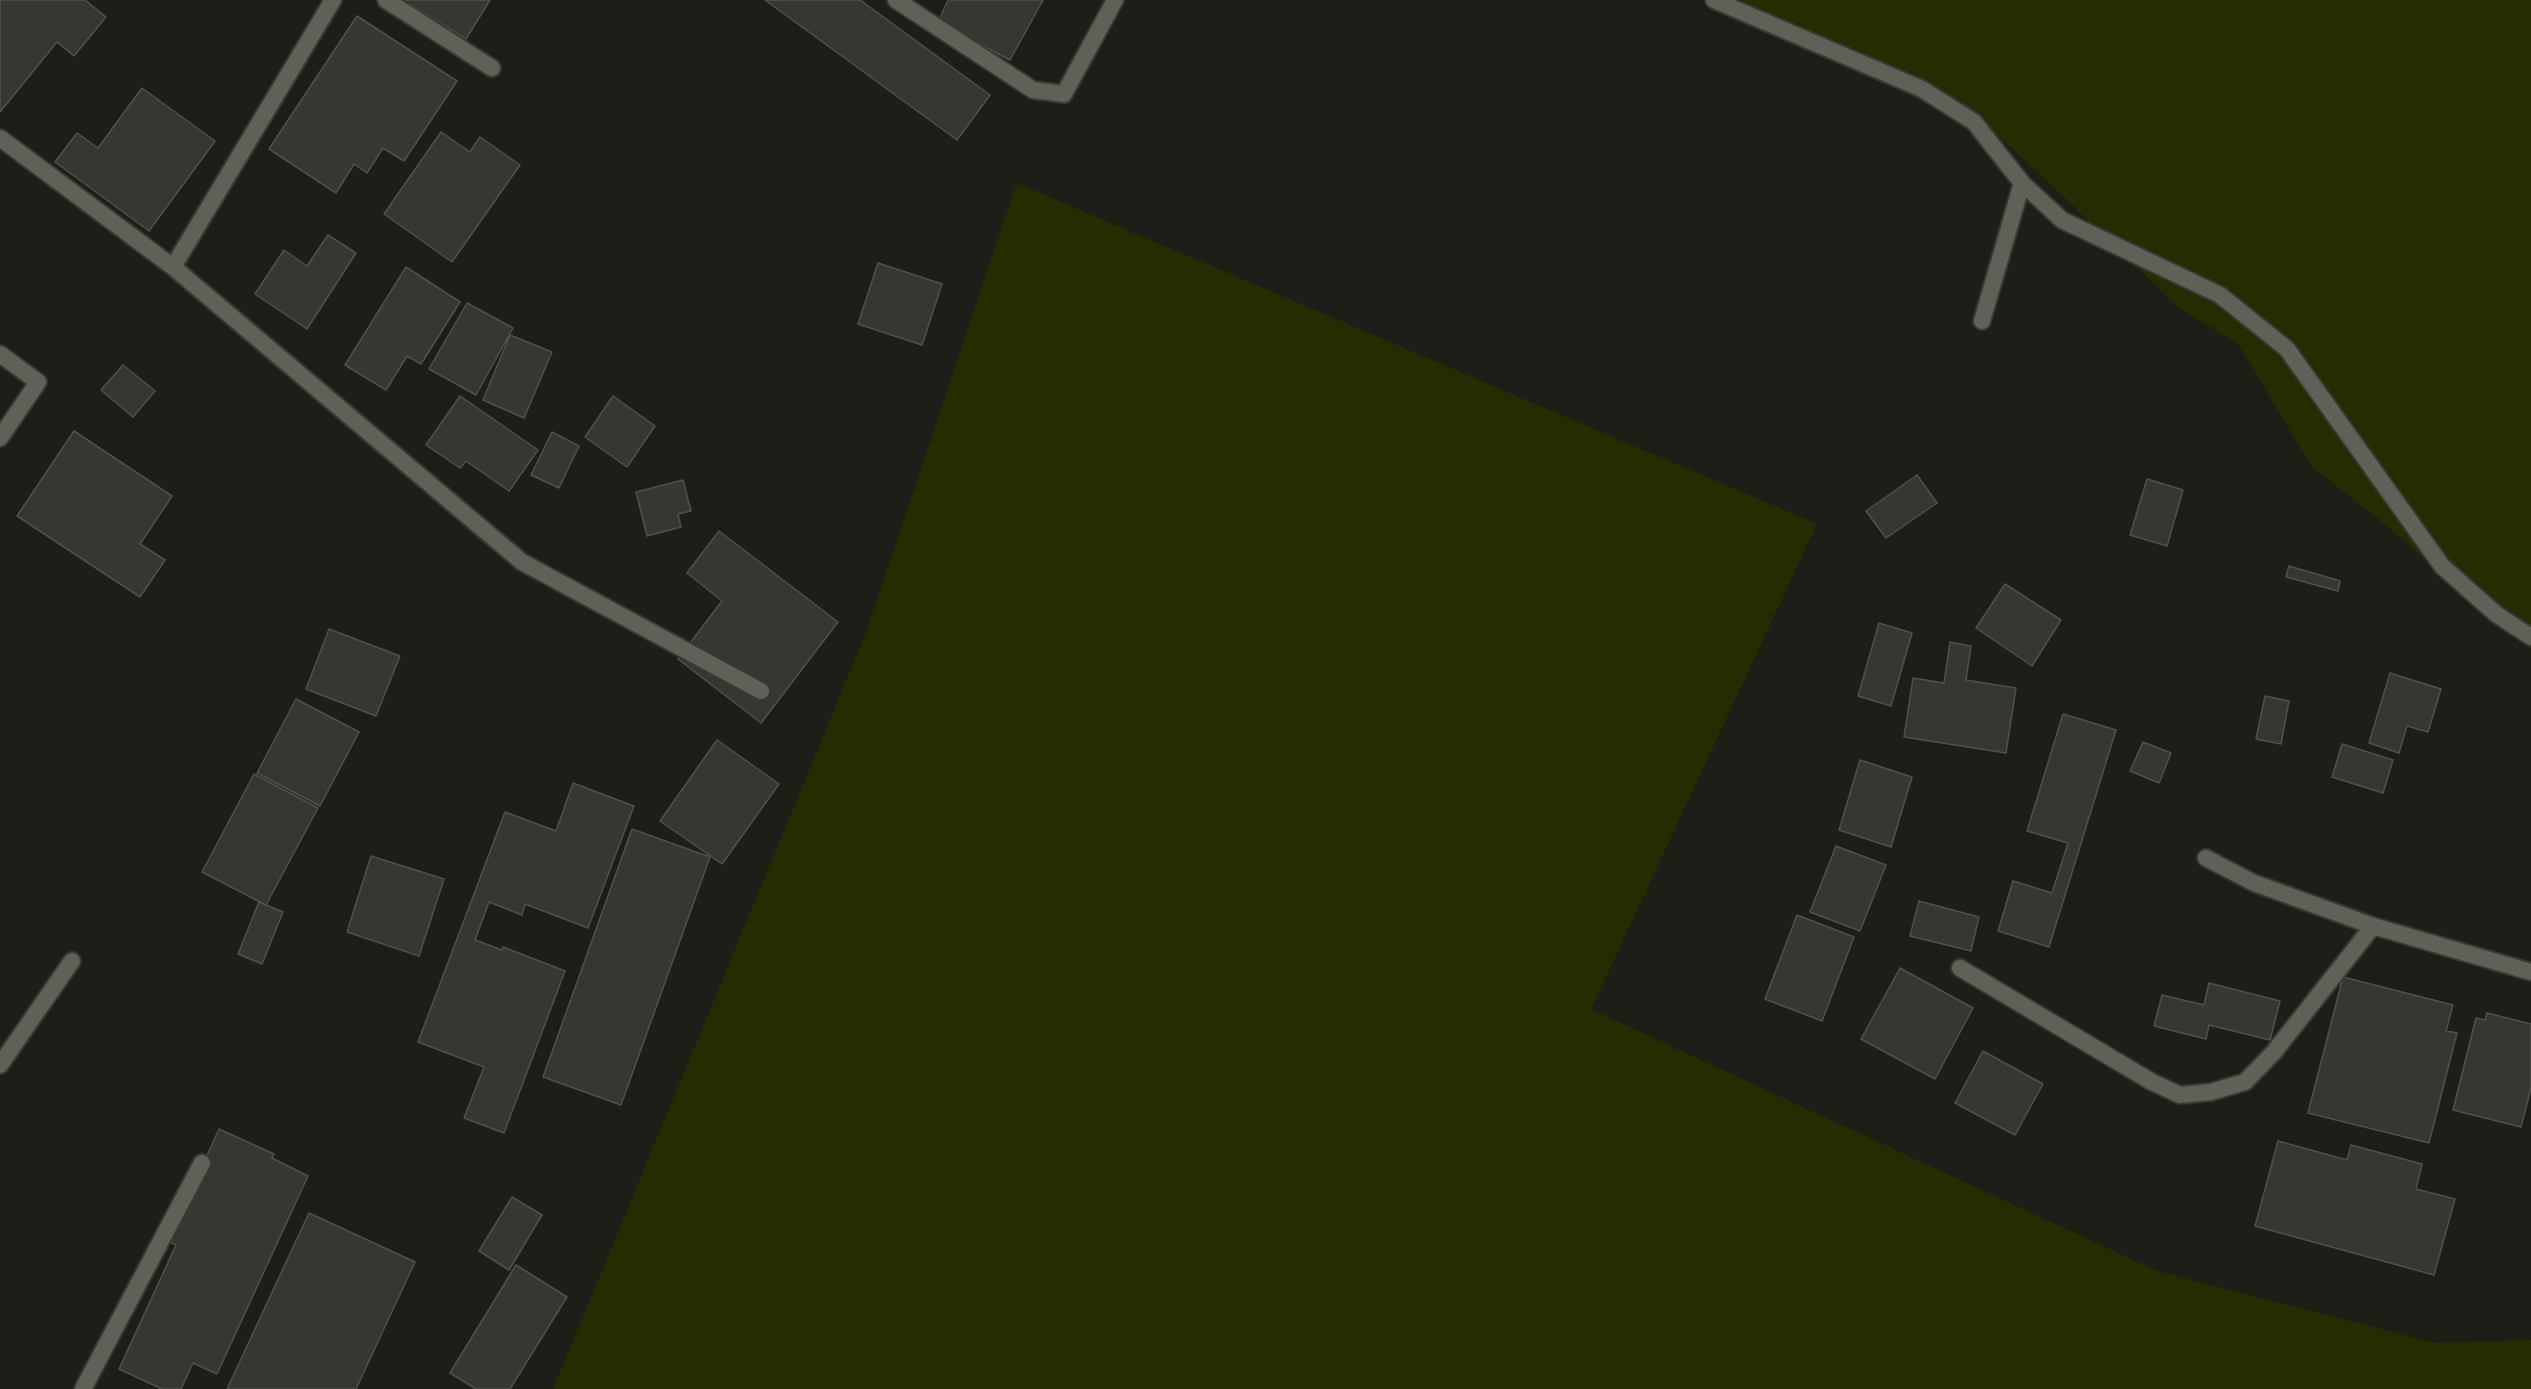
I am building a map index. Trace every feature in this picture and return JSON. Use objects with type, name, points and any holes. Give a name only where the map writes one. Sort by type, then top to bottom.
[{"type":"street","points":[[173,267],[333,0]]},
{"type":"street","points":[[386,0],[492,68]]},
{"type":"street","points":[[896,0],[1033,90],[1064,94],[1115,0]]},
{"type":"street","points":[[1714,0],[1922,89],[1974,122],[2022,183],[2062,220],[2220,294],[2287,349],[2442,566],[2496,614],[2531,637]]},
{"type":"street","points":[[0,138],[173,267],[522,562],[761,691]]},
{"type":"street","points":[[1982,321],[2022,183]]},
{"type":"street","points":[[0,354],[38,382],[0,438]]},
{"type":"street","points":[[2206,858],[2254,883],[2373,926],[2531,972]]},
{"type":"street","points":[[1960,968],[2152,1082],[2180,1095],[2211,1092],[2245,1082],[2274,1052],[2373,926]]},
{"type":"street","points":[[0,1065],[72,961]]},
{"type":"street","points":[[83,1389],[202,1163]]},
{"type":"green space","points":[[1720,0],[2531,0],[2531,649],[2382,522],[2311,466],[2239,345],[2177,306],[2012,148],[1943,94]]},
{"type":"green space","points":[[1017,183],[1817,524],[1591,1009],[2157,1271],[2435,1343],[2531,1340],[2531,1389],[553,1389],[865,635]]},
{"type":"building","points":[[0,0],[85,0],[106,17],[74,56],[57,42],[0,112]]},
{"type":"building","points":[[403,0],[490,0],[466,39]]},
{"type":"building","points":[[765,0],[860,0],[990,95],[957,140]]},
{"type":"building","points":[[948,0],[1043,0],[1010,60],[938,22]]},
{"type":"building","points":[[357,16],[457,81],[404,161],[383,148],[367,173],[354,164],[336,193],[269,149]]},
{"type":"building","points":[[142,88],[215,141],[149,231],[55,162],[77,133],[98,148]]},
{"type":"building","points":[[441,132],[470,152],[480,137],[520,165],[452,262],[384,214]]},
{"type":"building","points":[[328,235],[356,253],[307,329],[255,294],[284,250],[307,266]]},
{"type":"building","points":[[878,263],[942,284],[922,345],[858,324]]},
{"type":"building","points":[[406,267],[460,302],[421,364],[407,356],[386,390],[345,365]]},
{"type":"building","points":[[467,303],[513,328],[476,395],[429,369]]},
{"type":"building","points":[[510,335],[552,352],[524,418],[483,400]]},
{"type":"building","points":[[123,365],[155,391],[133,417],[101,390]]},
{"type":"building","points":[[460,396],[538,450],[509,491],[466,461],[460,468],[426,445]]},
{"type":"building","points":[[613,396],[655,426],[627,467],[585,437]]},
{"type":"building","points":[[74,431],[172,496],[140,544],[165,560],[140,597],[17,516]]},
{"type":"building","points":[[552,432],[579,446],[559,488],[531,475]]},
{"type":"building","points":[[1917,475],[1937,503],[1886,538],[1866,511]]},
{"type":"building","points":[[2147,479],[2183,490],[2167,546],[2130,535]]},
{"type":"building","points":[[683,480],[691,511],[678,514],[681,527],[647,536],[636,492]]},
{"type":"building","points":[[719,531],[838,622],[761,723],[678,659],[722,601],[687,573]]},
{"type":"building","points":[[2289,566],[2340,581],[2338,591],[2286,577]]},
{"type":"building","points":[[2005,584],[2061,620],[2032,666],[1976,628]]},
{"type":"building","points":[[1879,623],[1912,633],[1891,706],[1858,696]]},
{"type":"building","points":[[329,629],[400,656],[376,716],[306,689]]},
{"type":"building","points":[[1950,642],[1971,646],[1966,680],[2016,688],[2006,753],[1904,737],[1913,678],[1944,683]]},
{"type":"building","points":[[2390,673],[2441,689],[2428,732],[2407,726],[2399,753],[2369,743]]},
{"type":"building","points":[[2265,696],[2289,701],[2281,744],[2256,739]]},
{"type":"building","points":[[296,699],[359,732],[320,806],[257,773]]},
{"type":"building","points":[[2063,714],[2116,730],[2049,947],[1998,931],[2013,881],[2052,893],[2068,843],[2027,831]]},
{"type":"building","points":[[717,740],[779,784],[722,864],[660,821]]},
{"type":"building","points":[[2143,742],[2171,753],[2159,783],[2130,771]]},
{"type":"building","points":[[2342,744],[2393,760],[2383,793],[2332,777]]},
{"type":"building","points":[[1860,760],[1912,777],[1891,847],[1839,830]]},
{"type":"building","points":[[254,774],[318,808],[266,905],[202,872]]},
{"type":"building","points":[[573,783],[634,806],[588,928],[525,904],[522,915],[489,902],[475,940],[502,950],[503,947],[565,971],[504,1133],[464,1118],[484,1067],[418,1042],[505,812],[556,831]]},
{"type":"building","points":[[632,829],[710,857],[621,1105],[543,1077]]},
{"type":"building","points":[[1836,846],[1886,865],[1860,931],[1810,912]]},
{"type":"building","points":[[371,856],[444,879],[419,956],[347,932]]},
{"type":"building","points":[[1919,901],[1979,917],[1971,951],[1910,936]]},
{"type":"building","points":[[259,902],[283,912],[262,964],[238,954]]},
{"type":"building","points":[[1797,915],[1854,937],[1822,1021],[1765,999]]},
{"type":"building","points":[[1900,968],[1973,1008],[1935,1079],[1861,1039]]},
{"type":"building","points":[[2343,977],[2453,1005],[2446,1031],[2457,1033],[2429,1143],[2308,1113]]},
{"type":"building","points":[[2209,983],[2280,1001],[2270,1040],[2209,1025],[2206,1039],[2154,1026],[2162,995],[2204,1005]]},
{"type":"building","points":[[2487,1013],[2531,1024],[2531,1088],[2521,1127],[2453,1110],[2476,1018],[2485,1020]]},
{"type":"building","points":[[1983,1051],[2043,1084],[2015,1135],[1955,1103]]},
{"type":"building","points":[[219,1129],[274,1154],[272,1158],[308,1176],[217,1374],[193,1363],[181,1389],[162,1389],[119,1369],[176,1245],[168,1241]]},
{"type":"building","points":[[2278,1141],[2347,1160],[2351,1145],[2422,1164],[2416,1189],[2455,1199],[2434,1275],[2255,1226]]},
{"type":"building","points":[[512,1197],[542,1215],[509,1270],[479,1251]]},
{"type":"building","points":[[309,1213],[415,1262],[356,1389],[227,1389]]},
{"type":"building","points":[[516,1265],[567,1297],[510,1389],[476,1389],[450,1373]]}]
